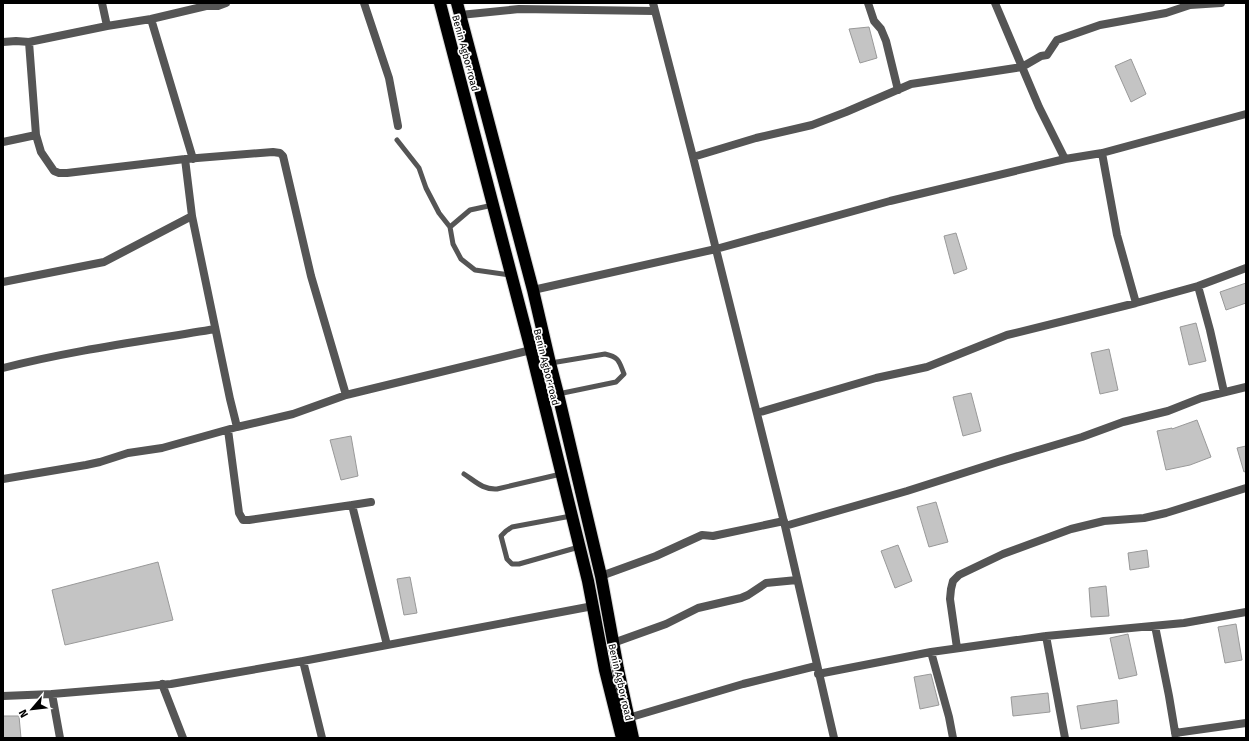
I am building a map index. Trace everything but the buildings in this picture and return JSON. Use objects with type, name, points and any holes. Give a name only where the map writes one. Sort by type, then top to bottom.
[{"type":"highway","name":"Benin Agbor road","points":[[440,3],[562,474],[588,581],[605,670],[622,738]]},
{"type":"highway","name":"Benin Agbor road","points":[[457,3],[533,290],[558,394],[601,576],[633,738]]},
{"type":"street","points":[[102,3],[107,26]]},
{"type":"street","points":[[3,42],[29,42],[107,26],[151,19],[206,4],[218,6],[226,3]]},
{"type":"street","points":[[364,3],[389,78],[398,126]]},
{"type":"street","points":[[868,3],[874,20],[881,29],[886,41],[898,90]]},
{"type":"street","points":[[995,3],[1039,107],[1065,160]]},
{"type":"street","points":[[693,157],[756,138],[812,125],[911,84],[1022,66],[1041,56],[1047,55],[1057,40],[1100,25],[1166,13],[1190,5],[1222,3]]},
{"type":"street","points":[[460,15],[519,9],[653,7],[693,157],[757,413],[834,738]]},
{"type":"street","points":[[151,19],[189,159],[192,216],[237,427]]},
{"type":"street","points":[[29,42],[36,135],[41,152],[54,171],[59,173],[67,173],[189,159],[273,152],[280,153],[283,156],[312,276],[346,395]]},
{"type":"street","points":[[533,290],[716,249],[890,201],[1065,160],[1102,153],[1246,114]]},
{"type":"street","points":[[3,142],[36,135]]},
{"type":"street","points":[[1102,153],[1117,235],[1136,303]]},
{"type":"street","points":[[3,282],[104,262],[192,216]]},
{"type":"street","points":[[757,413],[876,378],[928,367],[1006,335],[1198,286],[1246,268]]},
{"type":"street","points":[[1198,286],[1224,392]]},
{"type":"street","points":[[3,368],[40,358],[215,329]]},
{"type":"street","points":[[3,479],[100,462],[128,453],[162,448],[237,427],[303,412],[346,395],[531,350]]},
{"type":"street","points":[[601,576],[656,556],[702,535],[713,536],[784,523],[907,491],[1082,437],[1122,422],[1168,411],[1201,398],[1246,386]]},
{"type":"street","points":[[228,430],[239,513],[243,520],[371,502]]},
{"type":"street","points":[[958,648],[950,599],[953,581],[959,575],[1003,554],[1071,529],[1104,521],[1144,518],[1166,514],[1246,488]]},
{"type":"street","points":[[352,505],[387,645]]},
{"type":"street","points":[[613,642],[666,624],[698,608],[741,598],[766,584],[797,580]]},
{"type":"street","points":[[3,696],[52,694],[171,684],[303,661],[593,606]]},
{"type":"street","points":[[818,674],[958,648],[1046,636],[1184,623],[1246,612]]},
{"type":"street","points":[[1155,626],[1170,696],[1176,736],[1246,723]]},
{"type":"street","points":[[1046,636],[1065,738]]},
{"type":"street","points":[[931,652],[949,717],[953,738]]},
{"type":"street","points":[[303,661],[322,738]]},
{"type":"street","points":[[628,718],[743,684],[816,666]]},
{"type":"street","points":[[162,684],[183,738]]},
{"type":"street","points":[[52,694],[60,738]]},
{"type":"lane","points":[[397,140],[419,168],[426,188],[439,213],[450,227],[453,244],[461,259],[475,270],[511,275]]},
{"type":"lane","points":[[450,227],[470,210],[493,206]]},
{"type":"lane","points":[[550,363],[605,354],[618,359],[624,374],[616,382],[558,394]]},
{"type":"lane","points":[[464,474],[483,487],[496,489],[562,474]]},
{"type":"lane","points":[[572,516],[512,528],[501,536],[507,559],[512,564],[519,564],[580,547]]}]
